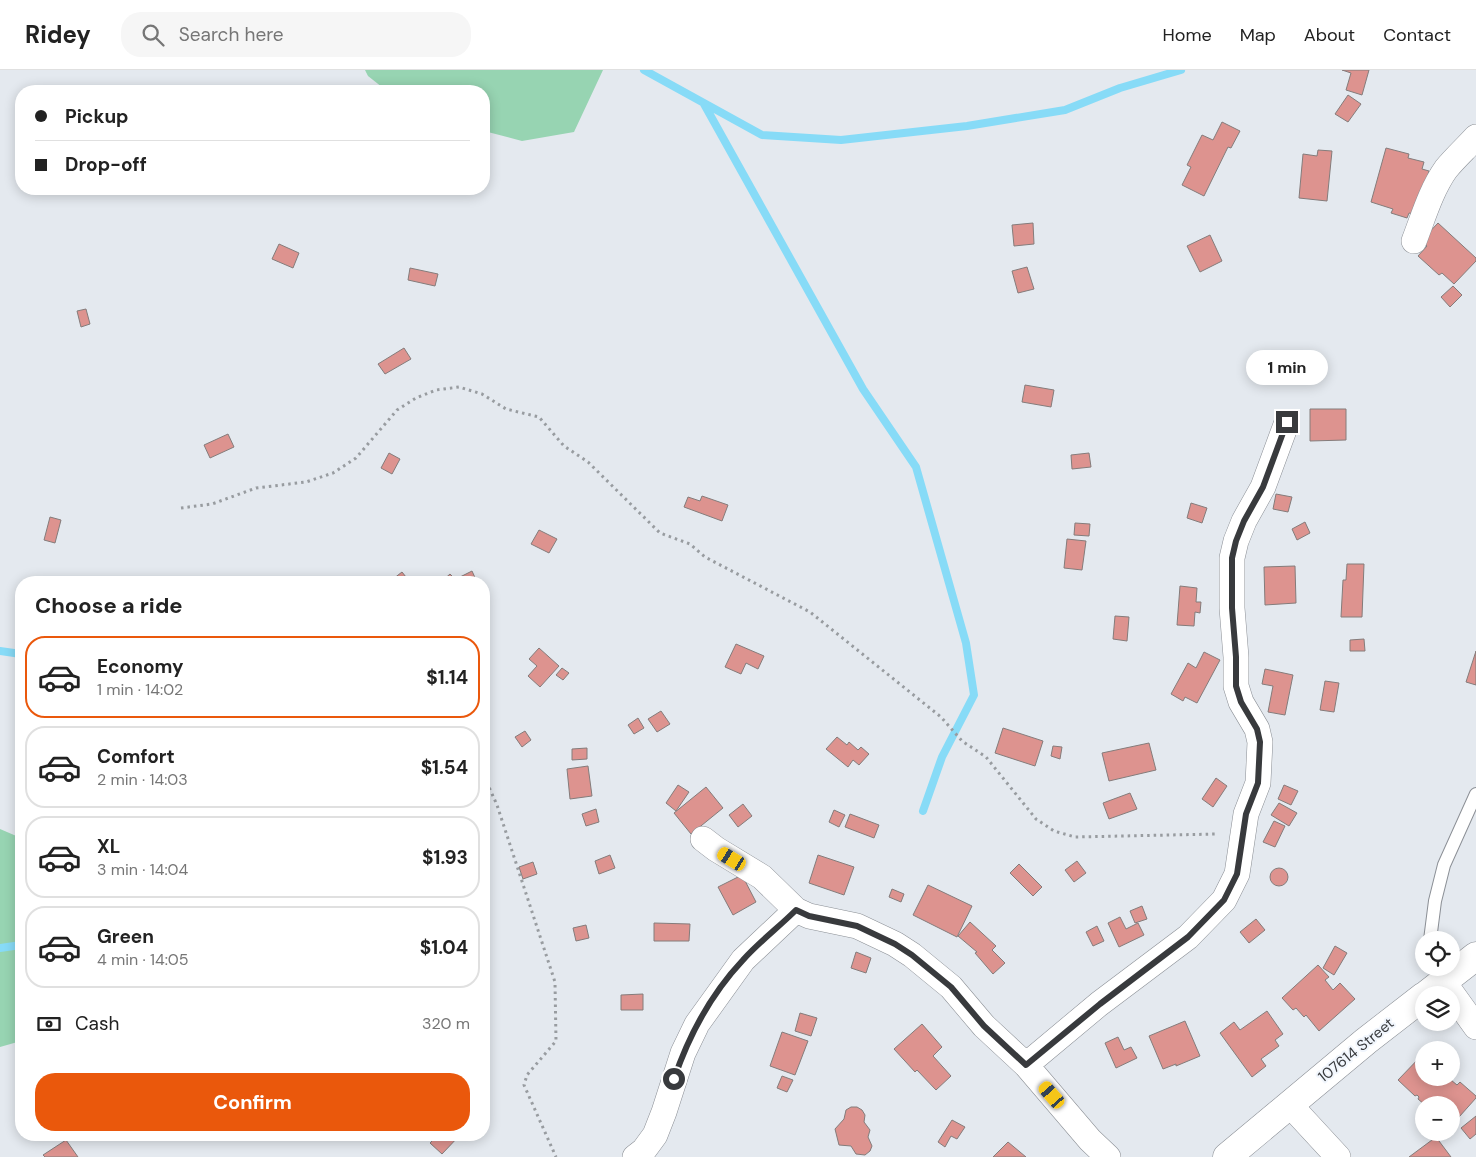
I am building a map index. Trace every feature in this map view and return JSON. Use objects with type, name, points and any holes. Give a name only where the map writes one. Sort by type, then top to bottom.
[{"type":"street","points":[[1414,241],[1430,200],[1445,171],[1476,138]]},
{"type":"street","points":[[1026,1065],[1100,1004],[1188,937],[1224,900],[1237,874],[1246,814],[1258,783],[1260,742],[1257,729],[1241,702],[1236,686],[1232,608],[1232,558],[1244,521],[1263,487],[1287,422]]},
{"type":"street","points":[[703,839],[762,877],[796,910],[809,916],[857,926],[895,944],[912,955],[951,987],[984,1026],[1026,1065],[1090,1140],[1108,1157]]},
{"type":"street","points":[[640,1155],[655,1135],[683,1053],[697,1024],[743,960],[796,910]]},
{"type":"street","name":"107614 Street","points":[[1432,986],[1476,956]]},
{"type":"street","name":"107614 Street","points":[[1227,1157],[1415,1000]]},
{"type":"street","points":[[1460,1012],[1476,1027]]},
{"type":"street","points":[[1290,1104],[1338,1157]]},
{"type":"lane","points":[[1431,931],[1435,900],[1444,865],[1476,794]]},
{"type":"path","points":[[180,508],[212,504],[256,488],[306,482],[333,473],[356,458],[396,410],[416,398],[436,390],[459,387],[482,394],[506,409],[539,417],[564,446],[588,462],[660,533],[690,544],[705,557],[810,612],[940,717],[962,741],[986,757],[1036,819],[1054,831],[1075,837],[1223,834],[1240,844]]},
{"type":"path","points":[[490,789],[497,805],[555,982],[556,1041],[526,1075],[524,1085],[556,1157]]},
{"type":"green space","points":[[365,70],[603,70],[574,132],[522,141],[490,133],[490,85],[379,85],[368,76]]},
{"type":"green space","points":[[0,829],[15,835],[15,1043],[0,1047]]},
{"type":"building","points":[[1342,70],[1369,70],[1362,95],[1346,90],[1351,73]]},
{"type":"building","points":[[1348,95],[1361,104],[1348,122],[1335,114]]},
{"type":"building","points":[[1222,122],[1240,131],[1231,148],[1228,147],[1204,196],[1182,185],[1191,167],[1187,165],[1202,135],[1213,140]]},
{"type":"building","points":[[1386,148],[1409,154],[1408,158],[1424,162],[1422,169],[1429,171],[1421,200],[1414,214],[1409,213],[1407,218],[1391,213],[1393,209],[1371,202]]},
{"type":"building","points":[[1318,150],[1332,151],[1327,201],[1299,198],[1303,154],[1317,156]]},
{"type":"building","points":[[1033,223],[1034,244],[1014,246],[1012,225]]},
{"type":"building","points":[[1438,223],[1476,258],[1476,261],[1454,284],[1442,273],[1439,275],[1418,256],[1427,246],[1421,241]]},
{"type":"building","points":[[1210,235],[1222,261],[1200,272],[1187,246]]},
{"type":"building","points":[[279,244],[299,253],[293,268],[272,259]]},
{"type":"building","points":[[1027,267],[1034,289],[1018,293],[1012,271]]},
{"type":"building","points":[[410,268],[438,274],[435,286],[408,280]]},
{"type":"building","points":[[1453,286],[1462,295],[1450,307],[1441,297]]},
{"type":"building","points":[[86,309],[90,324],[81,327],[77,311]]},
{"type":"building","points":[[404,348],[411,359],[385,374],[378,364]]},
{"type":"building","points":[[1025,385],[1054,390],[1051,407],[1022,402]]},
{"type":"building","points":[[1310,409],[1346,409],[1346,440],[1310,441]]},
{"type":"building","points":[[228,434],[234,447],[210,458],[204,445]]},
{"type":"building","points":[[389,453],[400,459],[392,474],[381,468]]},
{"type":"building","points":[[1089,453],[1091,467],[1072,469],[1071,455]]},
{"type":"building","points":[[1276,494],[1292,497],[1288,512],[1273,509]]},
{"type":"building","points":[[702,496],[728,505],[722,521],[684,507],[688,497],[700,501]]},
{"type":"building","points":[[1191,503],[1207,508],[1202,523],[1187,518]]},
{"type":"building","points":[[50,517],[61,520],[55,543],[44,540]]},
{"type":"building","points":[[1305,522],[1310,533],[1297,540],[1292,529]]},
{"type":"building","points":[[1075,523],[1090,524],[1089,536],[1074,535]]},
{"type":"building","points":[[539,530],[557,539],[549,553],[531,544]]},
{"type":"building","points":[[1067,539],[1086,541],[1082,570],[1064,568]]},
{"type":"building","points":[[1347,564],[1364,564],[1362,617],[1341,617],[1343,580],[1346,580]]},
{"type":"building","points":[[1295,566],[1296,603],[1265,605],[1264,567]]},
{"type":"building","points":[[472,571],[474,576],[462,576]]},
{"type":"building","points":[[402,572],[405,576],[397,576]]},
{"type":"building","points":[[1180,586],[1197,588],[1196,602],[1201,602],[1200,613],[1195,612],[1194,626],[1177,625]]},
{"type":"building","points":[[1115,616],[1129,617],[1127,641],[1113,639]]},
{"type":"building","points":[[1364,639],[1365,651],[1350,651],[1350,640]]},
{"type":"building","points":[[736,644],[764,656],[758,669],[746,663],[741,674],[725,667]]},
{"type":"building","points":[[539,648],[559,666],[540,687],[528,676],[537,666],[529,659]]},
{"type":"building","points":[[1476,651],[1476,685],[1466,682]]},
{"type":"building","points":[[1204,652],[1220,660],[1197,703],[1185,697],[1183,701],[1171,694],[1188,663],[1196,668]]},
{"type":"building","points":[[562,668],[569,673],[563,680],[556,675]]},
{"type":"building","points":[[1265,669],[1293,675],[1285,715],[1268,712],[1273,686],[1262,684]]},
{"type":"building","points":[[1325,681],[1339,683],[1334,712],[1320,710]]},
{"type":"building","points":[[661,711],[670,724],[657,732],[648,719]]},
{"type":"building","points":[[638,718],[644,728],[634,734],[628,725]]},
{"type":"building","points":[[1003,728],[1043,741],[1035,766],[995,753]]},
{"type":"building","points":[[525,731],[531,740],[522,747],[515,737]]},
{"type":"building","points":[[837,737],[847,745],[849,742],[858,750],[861,747],[869,754],[859,765],[853,760],[848,767],[826,749]]},
{"type":"building","points":[[1149,743],[1156,770],[1109,781],[1102,753]]},
{"type":"building","points":[[1053,746],[1062,747],[1060,759],[1051,756]]},
{"type":"building","points":[[587,748],[587,759],[572,760],[572,749]]},
{"type":"building","points":[[588,766],[592,796],[570,799],[567,769]]},
{"type":"building","points":[[1216,778],[1227,786],[1213,807],[1202,799]]},
{"type":"building","points":[[678,785],[689,792],[676,811],[666,803]]},
{"type":"building","points":[[1284,785],[1298,791],[1291,805],[1278,799]]},
{"type":"building","points":[[706,787],[723,808],[691,834],[674,813]]},
{"type":"building","points":[[1130,793],[1137,809],[1109,819],[1103,803]]},
{"type":"building","points":[[1279,803],[1297,813],[1289,826],[1271,815]]},
{"type":"building","points":[[743,804],[752,816],[738,827],[729,815]]},
{"type":"building","points":[[596,809],[599,822],[586,826],[582,814]]},
{"type":"building","points":[[834,810],[845,815],[839,827],[829,822]]},
{"type":"building","points":[[850,814],[879,825],[874,838],[845,827]]},
{"type":"building","points":[[1274,821],[1285,826],[1275,847],[1263,842]]},
{"type":"building","points":[[610,855],[615,868],[599,874],[595,861]]},
{"type":"building","points":[[818,855],[854,867],[844,895],[809,883]]},
{"type":"building","points":[[1077,861],[1086,873],[1074,882],[1065,870]]},
{"type":"building","points":[[533,862],[537,874],[523,879],[519,867]]},
{"type":"building","points":[[1019,864],[1042,887],[1033,896],[1010,873]]},
{"type":"building","points":[[1279,868],[1285,871],[1288,877],[1285,883],[1279,886],[1273,883],[1270,877],[1273,871]]},
{"type":"building","points":[[742,875],[756,902],[733,915],[718,887]]},
{"type":"building","points":[[928,885],[972,906],[957,937],[913,915]]},
{"type":"building","points":[[892,889],[904,894],[901,902],[889,897]]},
{"type":"building","points":[[1142,906],[1147,919],[1135,923],[1130,911]]},
{"type":"building","points":[[1120,917],[1126,929],[1138,923],[1144,935],[1119,947],[1108,923]]},
{"type":"building","points":[[1256,919],[1265,930],[1249,943],[1240,932]]},
{"type":"building","points":[[970,922],[996,946],[992,950],[1005,963],[993,974],[975,953],[977,952],[958,936]]},
{"type":"building","points":[[654,923],[690,924],[689,941],[654,941]]},
{"type":"building","points":[[586,925],[589,938],[576,941],[573,928]]},
{"type":"building","points":[[1097,926],[1104,941],[1093,946],[1086,932]]},
{"type":"building","points":[[1335,946],[1347,953],[1334,975],[1323,968]]},
{"type":"building","points":[[856,952],[871,958],[866,973],[851,968]]},
{"type":"building","points":[[1318,965],[1329,977],[1325,980],[1333,990],[1340,983],[1355,999],[1319,1031],[1306,1015],[1304,1017],[1296,1008],[1293,1010],[1282,998]]},
{"type":"building","points":[[643,994],[643,1010],[621,1010],[621,995]]},
{"type":"building","points":[[1267,1011],[1283,1034],[1275,1040],[1279,1046],[1261,1059],[1266,1066],[1252,1077],[1220,1033],[1234,1022],[1240,1030]]},
{"type":"building","points":[[800,1013],[817,1018],[811,1036],[795,1031]]},
{"type":"building","points":[[1185,1021],[1200,1056],[1163,1069],[1149,1036]]},
{"type":"building","points":[[922,1024],[942,1047],[933,1056],[951,1076],[936,1090],[917,1070],[915,1072],[894,1049]]},
{"type":"building","points":[[782,1032],[808,1041],[795,1075],[770,1066]]},
{"type":"building","points":[[1118,1037],[1124,1050],[1131,1047],[1137,1058],[1116,1068],[1105,1043]]},
{"type":"building","points":[[1415,1062],[1415,1086],[1460,1086],[1460,1082],[1476,1098],[1460,1116],[1460,1096],[1415,1096],[1398,1080]]},
{"type":"building","points":[[782,1076],[793,1080],[787,1092],[777,1088]]},
{"type":"building","points":[[851,1107],[857,1107],[862,1110],[865,1115],[864,1122],[870,1130],[868,1137],[872,1146],[865,1155],[856,1154],[851,1146],[839,1145],[835,1129],[844,1119],[846,1110]]},
{"type":"building","points":[[1476,1116],[1476,1134],[1470,1139],[1461,1128]]},
{"type":"building","points":[[952,1120],[965,1127],[957,1139],[951,1136],[945,1147],[938,1142]]},
{"type":"building","points":[[67,1141],[78,1157],[45,1157],[43,1155]]},
{"type":"building","points":[[432,1141],[454,1141],[442,1154],[430,1143]]},
{"type":"building","points":[[1431,1141],[1439,1141],[1451,1157],[1409,1157]]},
{"type":"building","points":[[1008,1142],[1026,1157],[993,1157]]},
{"type":"waterway","points":[[644,70],[762,135],[841,140],[967,126],[1065,110],[1120,88],[1181,70]]},
{"type":"waterway","points":[[704,104],[863,389],[916,467],[966,643],[974,695],[942,757],[923,811]]},
{"type":"waterway","points":[[0,651],[15,653]]},
{"type":"waterway","points":[[0,948],[15,946]]},
{"type":"route","points":[[674,1079],[683,1053],[697,1024],[719,991],[743,960],[796,910],[809,916],[857,926],[895,944],[912,955],[951,987],[984,1026],[1026,1065],[1100,1004],[1188,937],[1224,900],[1237,874],[1246,814],[1258,783],[1260,760],[1260,742],[1257,729],[1241,702],[1236,686],[1232,608],[1232,558],[1244,521],[1263,487],[1287,422]]}]
